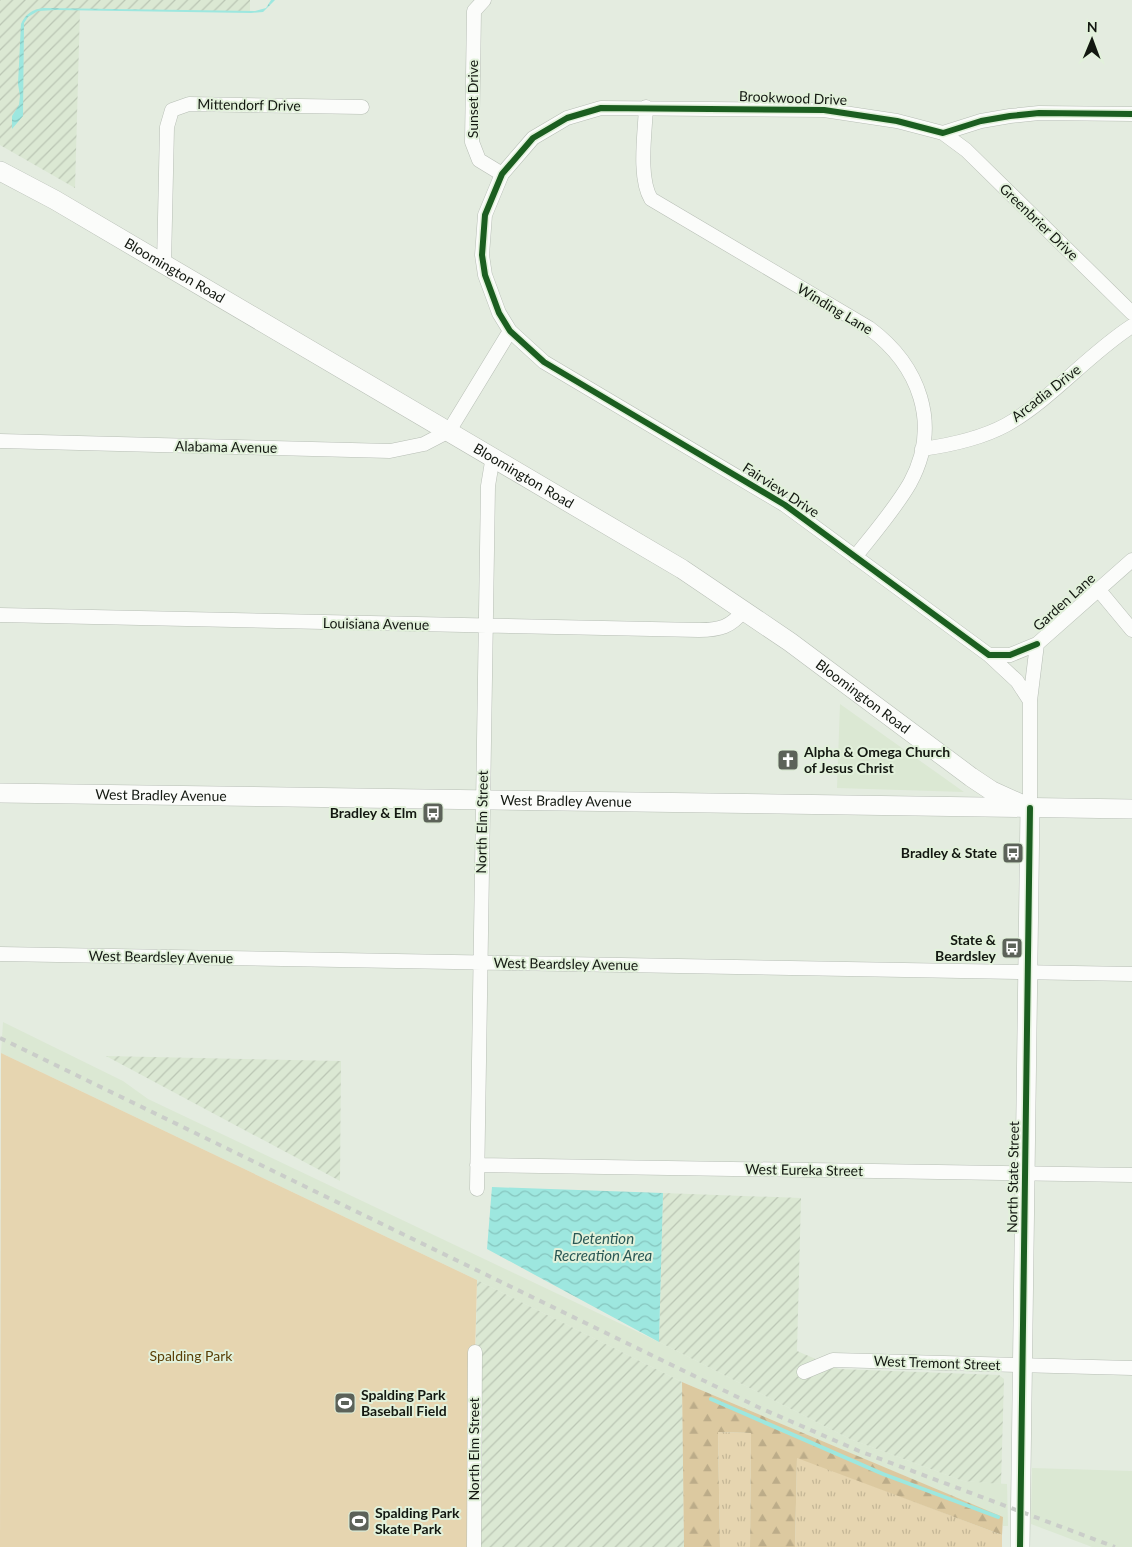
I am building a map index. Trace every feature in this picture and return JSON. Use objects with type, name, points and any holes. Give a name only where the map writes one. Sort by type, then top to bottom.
[{"type":"main road","name":"Bloomington Road","points":[[0,173],[55,200],[674,564],[744,610],[971,777],[992,791],[1030,808]]},
{"type":"main road","name":"West Bradley Avenue","points":[[0,793],[1132,809]]},
{"type":"main road","name":"North State Street","points":[[1020,1547],[1030,808]]},
{"type":"street","name":"Sunset Drive","points":[[484,0],[474,11],[472,142],[479,160],[502,174]]},
{"type":"street","name":"Mittendorf Drive","points":[[164,264],[168,127],[172,110],[189,104],[362,107]]},
{"type":"street","name":"Winding Lane","points":[[646,107],[644,178],[646,191],[651,199],[869,328],[887,341],[901,357],[919,392],[924,414],[922,450],[910,483],[856,558]]},
{"type":"street","name":"Brookwood Drive","points":[[502,174],[533,138],[566,118],[601,108],[824,110],[897,121],[943,133]]},
{"type":"street","points":[[943,133],[981,121],[1039,113],[1132,114]]},
{"type":"street","name":"Greenbrier Drive","points":[[943,133],[966,150],[1132,313]]},
{"type":"street","points":[[449,431],[510,330],[490,294],[482,255],[485,214],[502,174]]},
{"type":"street","name":"Arcadia Drive","points":[[922,450],[970,440],[1005,425],[1040,401],[1094,355],[1132,326]]},
{"type":"street","name":"Fairview Drive","points":[[510,330],[544,362],[785,505],[989,655],[1017,681],[1030,701]]},
{"type":"street","name":"Alabama Avenue","points":[[0,441],[390,451],[424,444],[449,431]]},
{"type":"street","name":"North Elm Street","points":[[476,1189],[488,486],[493,456]]},
{"type":"street","name":"Garden Lane","points":[[1030,808],[1030,701],[1037,644],[1132,560]]},
{"type":"street","points":[[1098,589],[1132,630]]},
{"type":"street","name":"Louisiana Avenue","points":[[0,615],[716,630],[735,622],[744,610]]},
{"type":"street","points":[[989,655],[1010,655],[1037,644]]},
{"type":"street","name":"West Beardsley Avenue","points":[[0,954],[1132,974]]},
{"type":"street","name":"West Eureka Street","points":[[477,1165],[1132,1175]]},
{"type":"street","name":"North Elm Street","points":[[474,1547],[475,1352]]},
{"type":"street","name":"West Tremont Street","points":[[804,1372],[833,1360],[928,1361],[1023,1366],[1132,1368]]},
{"type":"shaded area","points":[[0,0],[250,0],[250,12],[80,9],[75,188],[0,145]]},
{"type":"shaded area","points":[[840,704],[964,792],[837,788]]},
{"type":"shaded area","points":[[3,1022],[123,1081],[148,1099],[659,1342],[850,1439],[963,1481],[1007,1484],[1008,1526],[1003,1526],[1002,1517],[682,1382],[477,1280],[1,1053]]},
{"type":"shaded area","points":[[106,1056],[341,1061],[340,1181]]},
{"type":"shaded area","points":[[663,1193],[801,1198],[797,1351],[839,1369],[999,1375],[1004,1379],[1001,1484],[963,1481],[850,1439],[659,1342]]},
{"type":"shaded area","points":[[477,1280],[682,1382],[684,1547],[478,1547],[474,1437]]},
{"type":"shaded area","points":[[1032,1468],[1132,1471],[1132,1547],[1092,1547],[1031,1524]]},
{"type":"green space","name":"Spalding Park","points":[[1,1053],[477,1280],[470,1547],[0,1547]]},
{"type":"green space","points":[[682,1382],[1003,1517],[1002,1535],[797,1458],[795,1547],[750,1547],[751,1433],[718,1432],[720,1547],[684,1547]]},
{"type":"green space","points":[[718,1432],[751,1433],[750,1547],[720,1547]]},
{"type":"green space","points":[[797,1457],[1002,1535],[1002,1547],[795,1547]]},
{"type":"water","points":[[271,0],[275,0],[263,12],[251,13],[38,11],[28,17],[24,23],[23,116],[12,129],[12,116],[19,105],[20,96],[18,84],[21,24],[25,17],[33,11],[43,8],[255,11],[266,8]]},
{"type":"water","name":"Detention Recreation Area","points":[[492,1187],[663,1193],[659,1342],[487,1249]]},
{"type":"waterway","points":[[711,1399],[883,1474],[998,1517]]},
{"type":"railway","points":[[0,1038],[760,1408],[859,1451],[1115,1547]]},
{"type":"cycle path","points":[[1037,644],[1010,655],[989,655],[785,505],[544,362],[510,331],[499,313],[485,275],[482,255],[485,215],[502,174],[533,138],[567,118],[601,108],[824,110],[897,121],[943,133],[981,121],[1039,113],[1132,114]]},
{"type":"cycle path","points":[[1020,1547],[1030,808]]},
{"type":"place","name":"Alpha & Omega Church of Jesus Christ","points":[[788,760]]},
{"type":"place","name":"Bradley & Elm","points":[[433,813]]},
{"type":"place","name":"Bradley & State","points":[[1013,853]]},
{"type":"place","name":"State & Beardsley","points":[[1012,948]]},
{"type":"place","name":"Spalding Park Baseball Field","points":[[345,1403]]},
{"type":"place","name":"Spalding Park Skate Park","points":[[359,1521]]}]
